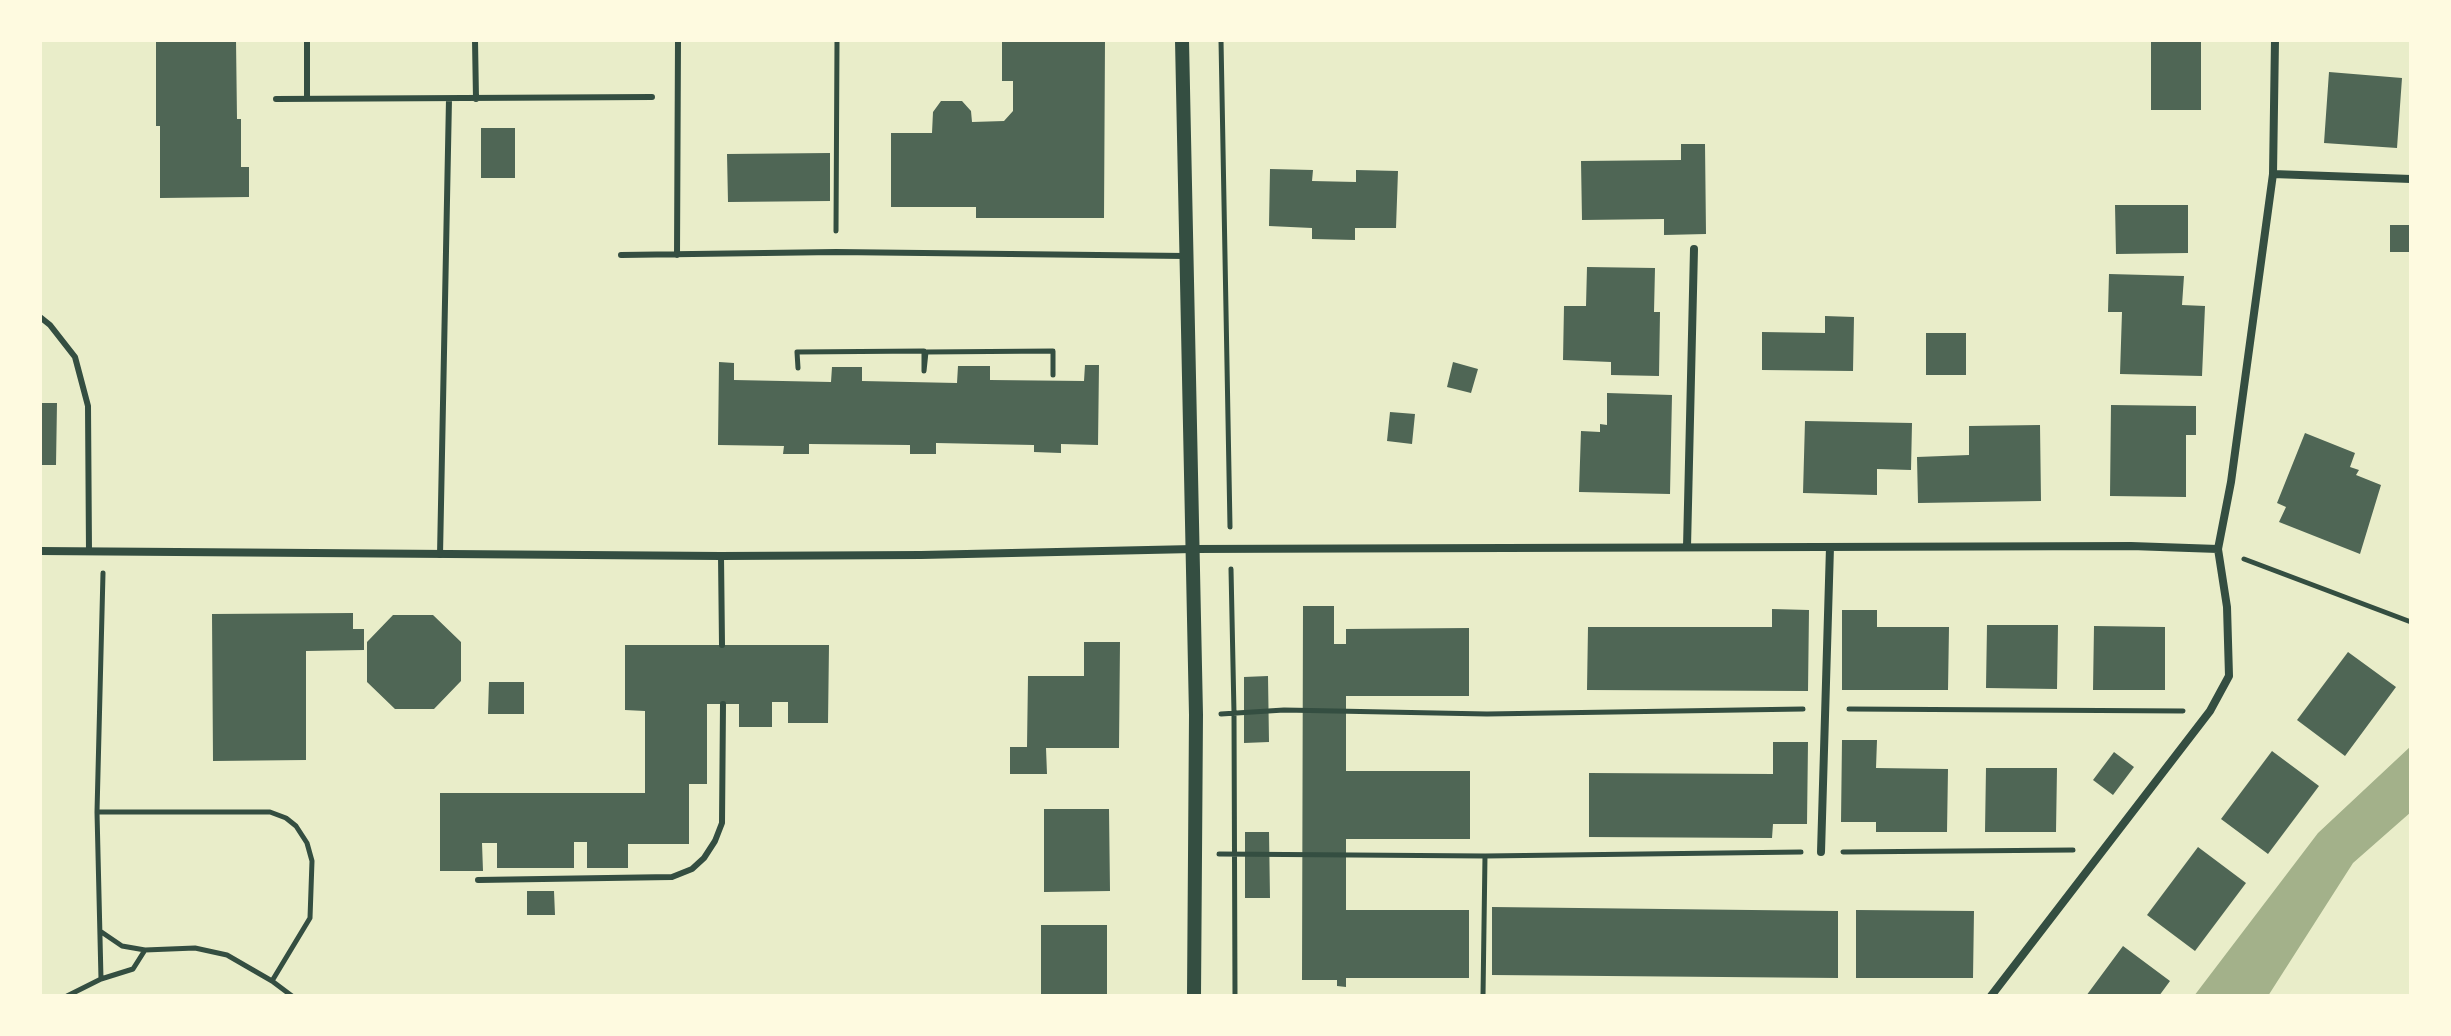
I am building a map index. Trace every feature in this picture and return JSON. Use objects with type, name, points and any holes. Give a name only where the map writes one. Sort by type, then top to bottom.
[{"type":"street","points":[[1182,40],[1196,715],[1194,996]]},
{"type":"street","points":[[1991,996],[2210,711],[2229,676],[2227,607],[2218,549],[2231,482],[2273,174],[2275,40]]},
{"type":"street","points":[[2273,174],[2411,179]]},
{"type":"street","points":[[1687,547],[1694,249]]},
{"type":"street","points":[[40,551],[721,556],[1193,549],[2131,546],[2218,549]]},
{"type":"street","points":[[1821,852],[1830,547]]},
{"type":"lane","points":[[307,40],[307,99]]},
{"type":"lane","points":[[475,40],[476,99]]},
{"type":"lane","points":[[677,255],[678,40]]},
{"type":"lane","points":[[276,99],[652,97]]},
{"type":"lane","points":[[440,555],[449,99]]},
{"type":"lane","points":[[621,255],[836,252],[1185,256]]},
{"type":"lane","points":[[40,317],[75,357],[88,406],[89,552]]},
{"type":"lane","points":[[721,556],[722,645]]},
{"type":"lane","points":[[478,880],[672,877],[692,869],[710,850],[722,823],[723,704]]},
{"type":"path","points":[[836,252],[837,40]]},
{"type":"path","points":[[1221,40],[1234,713],[1235,996]]},
{"type":"path","points":[[798,368],[797,352],[924,351],[924,371],[926,352],[1053,351],[1053,375]]},
{"type":"path","points":[[2218,549],[2411,622]]},
{"type":"path","points":[[101,979],[97,812],[104,552]]},
{"type":"path","points":[[1196,715],[1284,710],[1487,714],[1824,708],[2210,711]]},
{"type":"path","points":[[97,812],[270,812],[296,826],[307,843],[312,861],[310,918],[272,981]]},
{"type":"path","points":[[1194,854],[1485,856],[2101,850]]},
{"type":"path","points":[[1483,996],[1485,856]]},
{"type":"path","points":[[100,931],[122,946],[145,950],[195,948],[227,955],[292,996]]},
{"type":"path","points":[[67,996],[101,979],[133,969],[145,950]]},
{"type":"shaded area","points":[[2411,746],[2411,812],[2353,863],[2268,996],[2194,996],[2318,833]]},
{"type":"building","points":[[156,40],[236,40],[237,119],[241,119],[241,167],[249,167],[249,197],[160,198]]},
{"type":"building","points":[[1002,40],[1105,40],[1104,218],[976,218],[976,207],[891,207],[891,133],[932,133],[933,112],[941,101],[962,101],[971,111],[972,122],[1004,121],[1013,111],[1013,81],[1002,81]]},
{"type":"building","points":[[2151,40],[2201,40],[2201,110],[2151,110]]},
{"type":"building","points":[[2329,72],[2402,78],[2397,148],[2324,143]]},
{"type":"building","points":[[481,128],[515,128],[515,178],[481,178]]},
{"type":"building","points":[[1681,144],[1705,144],[1706,234],[1664,235],[1664,219],[1582,220],[1581,161],[1681,160]]},
{"type":"building","points":[[830,153],[830,201],[728,202],[727,154]]},
{"type":"building","points":[[1270,169],[1313,170],[1312,181],[1356,182],[1356,170],[1398,171],[1396,228],[1355,228],[1355,240],[1312,239],[1312,228],[1269,226]]},
{"type":"building","points":[[2115,205],[2188,205],[2188,253],[2116,254]]},
{"type":"building","points":[[2390,225],[2411,225],[2411,252],[2390,252]]},
{"type":"building","points":[[1587,267],[1655,268],[1654,312],[1660,312],[1659,376],[1611,375],[1611,362],[1563,360],[1564,306],[1586,306]]},
{"type":"building","points":[[2109,274],[2184,276],[2182,305],[2205,306],[2202,376],[2120,374],[2122,312],[2108,312]]},
{"type":"building","points":[[1825,316],[1854,317],[1853,371],[1762,370],[1762,332],[1825,333]]},
{"type":"building","points":[[1926,333],[1966,333],[1966,375],[1926,375]]},
{"type":"building","points":[[719,362],[734,363],[734,380],[831,382],[832,367],[862,367],[862,381],[957,383],[958,366],[990,366],[990,380],[1084,381],[1085,365],[1099,365],[1098,445],[1061,444],[1061,453],[1034,452],[1034,445],[936,443],[936,454],[910,454],[910,445],[809,444],[809,454],[783,454],[784,446],[718,445]]},
{"type":"building","points":[[1453,362],[1478,369],[1471,393],[1447,387]]},
{"type":"building","points":[[1607,393],[1672,395],[1670,494],[1579,492],[1581,431],[1600,432],[1600,424],[1607,425]]},
{"type":"building","points":[[40,403],[57,403],[56,465],[40,465]]},
{"type":"building","points":[[2111,405],[2196,406],[2196,435],[2186,435],[2186,497],[2110,496]]},
{"type":"building","points":[[1390,412],[1415,414],[1412,444],[1387,441]]},
{"type":"building","points":[[1805,421],[1912,423],[1911,470],[1877,469],[1877,495],[1803,493]]},
{"type":"building","points":[[2040,425],[2041,501],[1918,503],[1917,457],[1969,455],[1969,426]]},
{"type":"building","points":[[2305,433],[2355,453],[2350,467],[2359,470],[2356,475],[2381,485],[2360,554],[2279,522],[2286,507],[2277,503]]},
{"type":"building","points":[[1303,606],[1334,606],[1334,644],[1346,644],[1346,629],[1469,628],[1469,696],[1346,696],[1346,771],[1470,771],[1470,839],[1346,839],[1346,910],[1469,910],[1469,978],[1346,978],[1346,987],[1337,986],[1337,980],[1302,980]]},
{"type":"building","points":[[1772,609],[1809,610],[1808,691],[1587,690],[1588,627],[1772,627]]},
{"type":"building","points":[[1842,610],[1877,610],[1877,627],[1949,627],[1948,690],[1842,690]]},
{"type":"building","points":[[353,613],[353,629],[364,629],[364,650],[306,651],[306,760],[213,761],[212,614]]},
{"type":"building","points":[[393,615],[433,615],[461,642],[461,681],[434,709],[395,709],[367,682],[367,642]]},
{"type":"building","points":[[1987,625],[2058,625],[2057,689],[1986,688]]},
{"type":"building","points":[[2094,626],[2165,627],[2165,690],[2093,690]]},
{"type":"building","points":[[1084,642],[1120,642],[1119,748],[1046,748],[1047,774],[1010,774],[1010,747],[1027,747],[1028,676],[1084,676]]},
{"type":"building","points":[[625,645],[829,645],[828,723],[788,723],[788,702],[772,702],[772,727],[739,727],[739,704],[707,704],[707,784],[689,784],[689,844],[628,844],[628,868],[587,868],[587,842],[574,842],[574,868],[497,868],[497,843],[482,843],[483,871],[440,871],[440,793],[645,793],[645,711],[625,710]]},
{"type":"building","points":[[2348,652],[2396,687],[2345,756],[2297,720]]},
{"type":"building","points":[[1268,676],[1269,742],[1244,743],[1244,677]]},
{"type":"building","points":[[489,682],[524,682],[524,714],[488,714]]},
{"type":"building","points":[[1842,740],[1877,740],[1876,768],[1948,769],[1947,832],[1876,832],[1876,822],[1841,822]]},
{"type":"building","points":[[1773,742],[1808,742],[1807,824],[1773,824],[1772,838],[1589,837],[1589,773],[1773,774]]},
{"type":"building","points":[[2272,751],[2319,786],[2268,854],[2221,819]]},
{"type":"building","points":[[2114,752],[2134,767],[2113,795],[2093,780]]},
{"type":"building","points":[[1986,768],[2057,768],[2056,832],[1985,832]]},
{"type":"building","points":[[1044,809],[1109,809],[1110,891],[1044,892]]},
{"type":"building","points":[[1245,832],[1269,832],[1270,898],[1245,898]]},
{"type":"building","points":[[2198,847],[2246,883],[2195,951],[2147,915]]},
{"type":"building","points":[[527,891],[554,891],[555,915],[527,915]]},
{"type":"building","points":[[1492,907],[1838,911],[1838,978],[1492,975]]},
{"type":"building","points":[[1856,910],[1974,911],[1973,978],[1856,978]]},
{"type":"building","points":[[1041,925],[1107,925],[1107,996],[1041,996]]},
{"type":"building","points":[[2123,946],[2170,981],[2159,996],[2086,996]]}]
